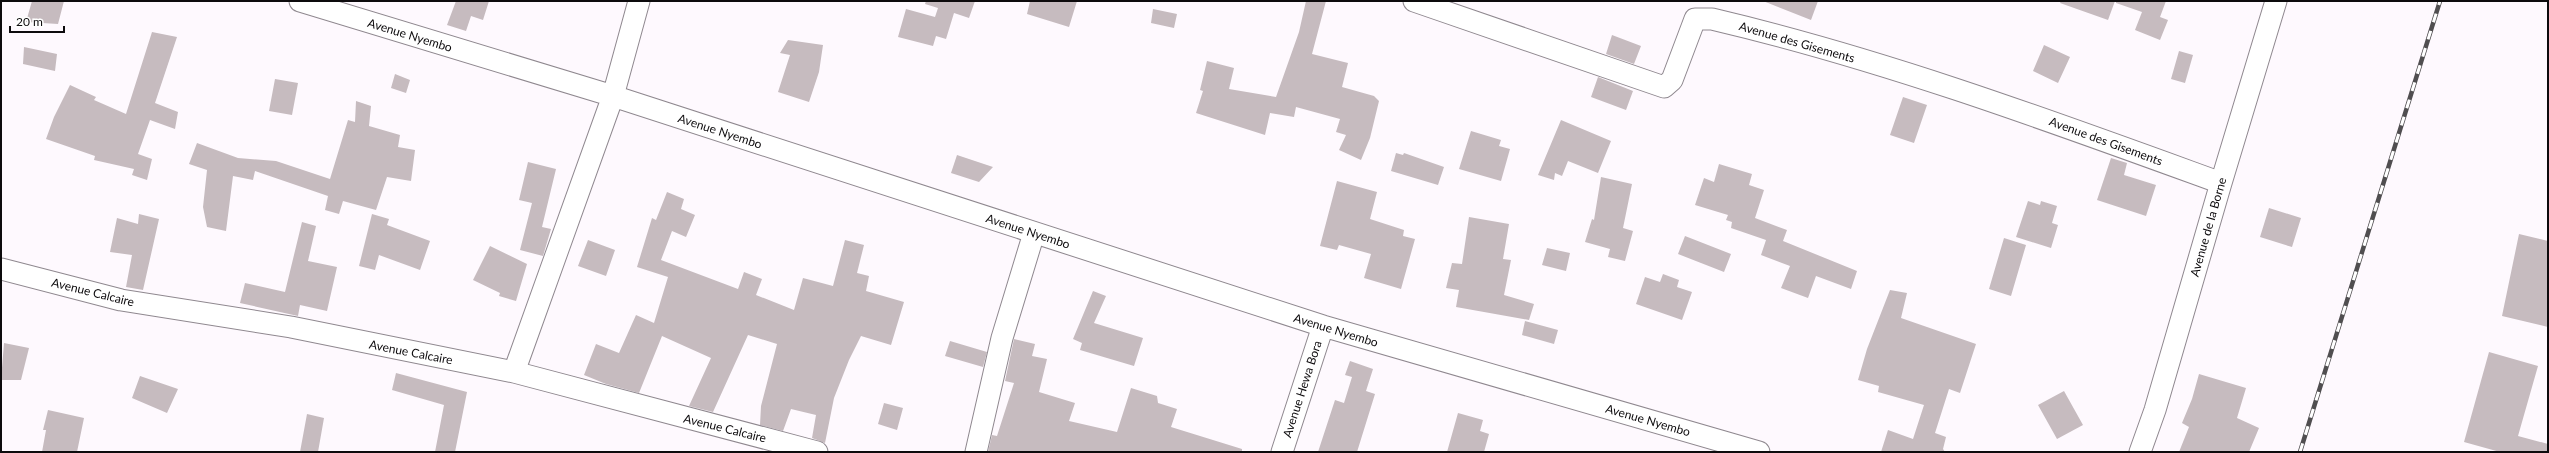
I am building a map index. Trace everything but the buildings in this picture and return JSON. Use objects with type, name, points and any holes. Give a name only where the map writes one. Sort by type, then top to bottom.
[{"type":"street","name":"Avenue Nyembo","points":[[300,1],[613,96],[1322,326],[1758,452]]},
{"type":"street","points":[[514,372],[613,96],[639,1]]},
{"type":"street","name":"Avenue des Gisements","points":[[1414,1],[1664,87],[1672,80],[1695,19],[1712,19],[1930,79],[2221,183]]},
{"type":"street","name":"Avenue de la Borne","points":[[2140,452],[2155,410],[2276,1]]},
{"type":"street","points":[[976,452],[1002,338],[1034,233]]},
{"type":"street","name":"Avenue Calcaire","points":[[1,269],[121,300],[291,327],[514,372],[817,452]]},
{"type":"street","name":"Avenue Hewa Bora","points":[[1282,452],[1322,326]]},
{"type":"railway","points":[[2300,452],[2440,1]]}]
